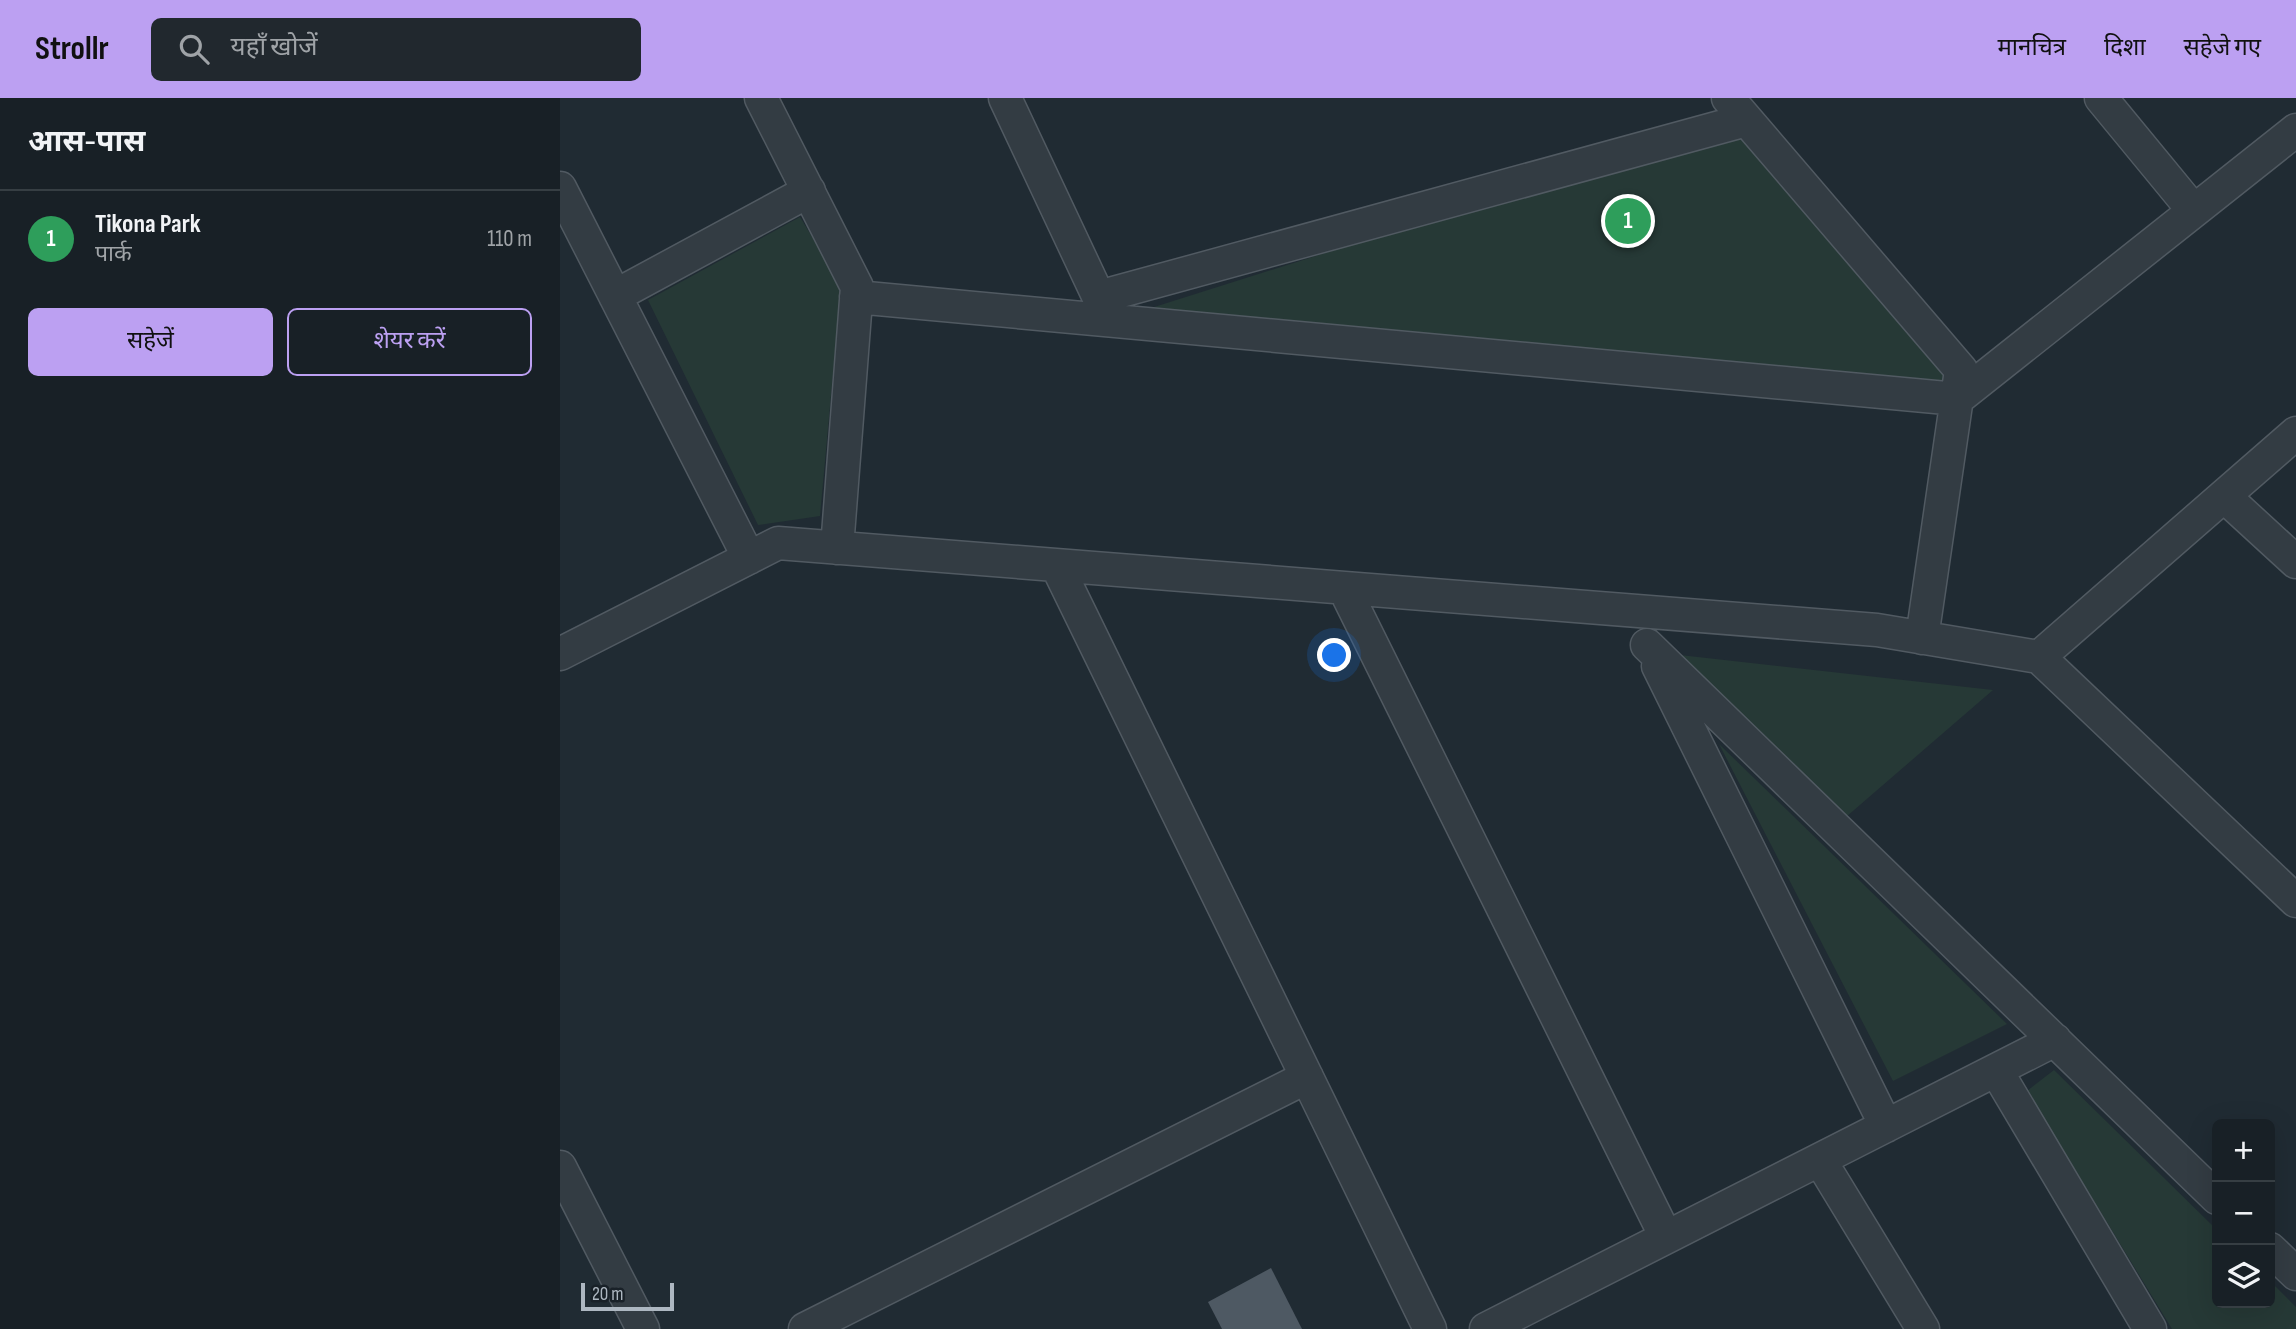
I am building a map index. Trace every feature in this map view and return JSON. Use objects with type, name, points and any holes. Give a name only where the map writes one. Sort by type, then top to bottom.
[{"type":"street","points":[[761,98],[857,287],[838,548]]},
{"type":"street","points":[[1004,98],[1105,309]]},
{"type":"street","points":[[2101,98],[2194,211]]},
{"type":"street","points":[[1105,309],[1737,109],[1961,370],[1922,638]]},
{"type":"street","points":[[856,297],[1105,309],[1957,399],[2296,130]]},
{"type":"street","points":[[560,188],[749,558]]},
{"type":"street","points":[[615,296],[809,191]]},
{"type":"street","points":[[2039,657],[2296,433]]},
{"type":"street","points":[[2224,496],[2296,562]]},
{"type":"street","points":[[560,654],[778,543],[1877,630],[2039,657],[2296,901]]},
{"type":"street","points":[[1057,565],[1430,1329]]},
{"type":"street","points":[[1344,588],[1667,1237]]},
{"type":"street","points":[[1640,612],[1647,645],[1886,1126]]},
{"type":"street","points":[[1647,645],[2212,1193]]},
{"type":"street","points":[[1486,1329],[2055,1040]]},
{"type":"street","points":[[1996,1070],[2150,1329]]},
{"type":"street","points":[[805,1329],[1307,1077]]},
{"type":"street","points":[[1820,1160],[1923,1329]]},
{"type":"street","points":[[560,1167],[643,1329]]},
{"type":"street","points":[[2275,1254],[2296,1274]]},
{"type":"green space","points":[[1746,120],[1959,384],[1110,321]]},
{"type":"green space","points":[[800,217],[841,285],[820,516],[758,525],[648,300]]},
{"type":"green space","points":[[1671,654],[1993,690],[1846,817]]},
{"type":"green space","points":[[1719,744],[2007,1024],[1893,1081]]},
{"type":"green space","points":[[2054,1070],[2212,1225],[2212,1308],[2275,1308],[2275,1286],[2296,1307],[2296,1329],[2172,1329],[2027,1091]]},
{"type":"building","points":[[1271,1268],[1302,1329],[1222,1329],[1208,1302]]},
{"type":"place","name":"Tikona Park","points":[[1628,221]]}]
